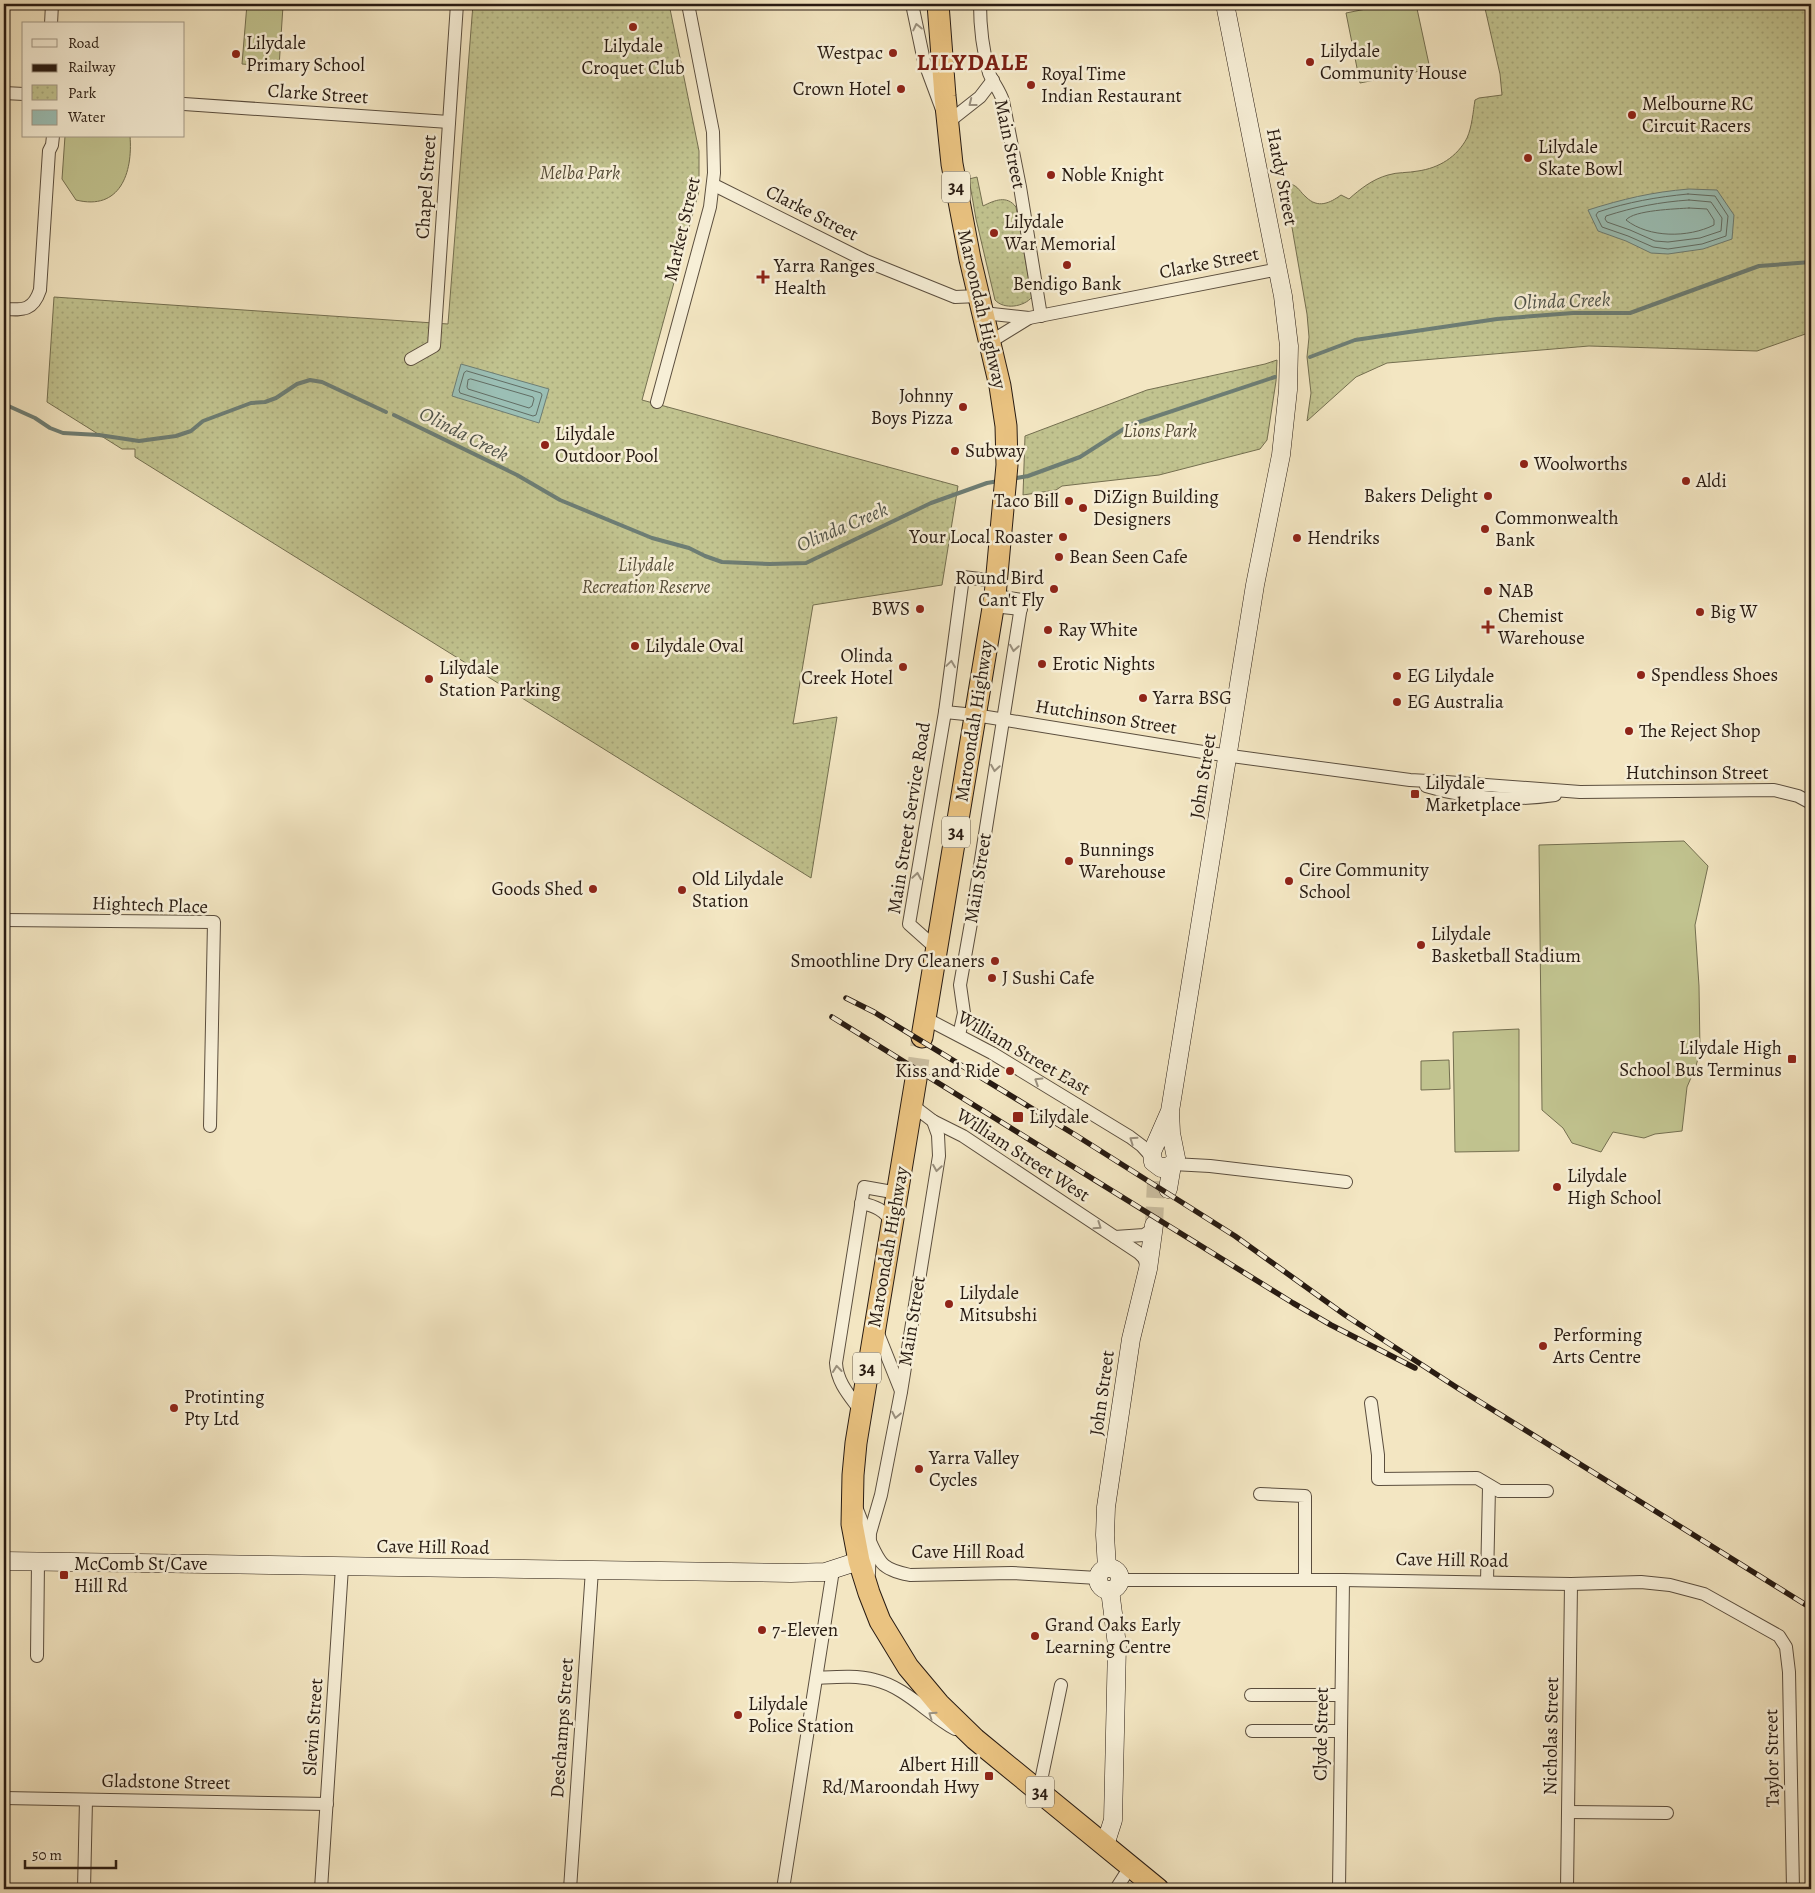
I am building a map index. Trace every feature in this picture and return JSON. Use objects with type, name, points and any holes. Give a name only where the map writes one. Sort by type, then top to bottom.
[{"type":"highway","name":"Maroondah Highway","points":[[924,1028],[995,594],[1007,465],[1006,426],[1000,386],[957,196],[947,123],[938,4]]},
{"type":"highway","name":"Maroondah Highway","points":[[916,1079],[856,1443],[852,1524],[869,1592],[880,1621],[908,1668],[940,1704],[975,1739],[1158,1889]]},
{"type":"main road","name":"Hardy Street","points":[[1225,4],[1279,269],[1288,333],[1289,359]]},
{"type":"main road","name":"John Street","points":[[1164,1163],[1170,1111],[1255,585],[1281,454],[1288,390],[1289,359]]},
{"type":"main road","name":"John Street","points":[[1105,1845],[1113,1820],[1118,1644],[1105,1535],[1106,1507],[1131,1338],[1156,1228]]},
{"type":"main road","name":"Cave Hill Road","points":[[4,1561],[817,1573],[860,1561]]},
{"type":"street","points":[[51,22],[52,4]]},
{"type":"street","name":"Chapel Street","points":[[411,359],[434,346],[457,4]]},
{"type":"street","name":"Market Street","points":[[657,402],[708,215],[714,185],[713,132],[688,4]]},
{"type":"street","points":[[912,4],[924,61],[947,123],[980,97],[993,80]]},
{"type":"street","name":"Main Street","points":[[980,4],[981,27],[989,71],[1003,102],[1020,187],[1035,317]]},
{"type":"street","points":[[4,93],[22,94]]},
{"type":"street","name":"Clarke Street","points":[[185,104],[449,122]]},
{"type":"street","points":[[44,138],[49,151]]},
{"type":"street","points":[[4,310],[28,308],[36,301],[40,290],[49,151],[53,138]]},
{"type":"street","name":"Clarke Street","points":[[714,185],[866,261],[955,297],[1035,317]]},
{"type":"street","name":"Clarke Street","points":[[990,342],[1035,317],[1279,269]]},
{"type":"street","points":[[944,712],[963,577],[995,594],[1022,600],[1002,720]]},
{"type":"street","name":"Main Street Service Road","points":[[937,949],[909,924],[944,712],[975,715]]},
{"type":"street","name":"Hutchinson Street","points":[[975,715],[1228,756],[1410,780],[1451,793],[1488,792],[1528,799],[1580,792],[1767,790],[1790,794],[1811,802]]},
{"type":"street","name":"Main Street","points":[[959,1036],[964,1013],[960,985],[972,922],[1002,720]]},
{"type":"street","name":"Hightech Place","points":[[4,920],[214,922],[210,1126]]},
{"type":"street","name":"William Street East","points":[[924,1028],[959,1036],[992,1053],[1130,1137],[1164,1163],[1210,1166],[1346,1182]]},
{"type":"street","name":"William Street West","points":[[912,1105],[933,1121],[963,1136],[1115,1237],[1142,1256],[1148,1269]]},
{"type":"street","name":"Main Street","points":[[870,1538],[881,1495],[901,1392],[938,1156],[938,1135],[933,1121]]},
{"type":"street","points":[[860,1410],[841,1385],[836,1372],[836,1363],[861,1203],[864,1187],[898,1193]]},
{"type":"street","points":[[861,1203],[877,1207],[886,1214],[892,1224]]},
{"type":"street","points":[[1115,1237],[1144,1235],[1156,1228]]},
{"type":"street","points":[[875,1326],[901,1392]]},
{"type":"street","points":[[1371,1403],[1378,1455],[1378,1479],[1477,1478],[1484,1481],[1489,1487],[1499,1491],[1547,1491]]},
{"type":"street","points":[[1487,1582],[1489,1487]]},
{"type":"street","points":[[1260,1494],[1305,1496],[1306,1580]]},
{"type":"street","name":"Cave Hill Road","points":[[852,1498],[880,1561],[893,1570],[910,1574],[1012,1573],[1109,1579],[1343,1580],[1571,1584],[1631,1582],[1670,1585],[1704,1594],[1772,1632]]},
{"type":"street","points":[[869,1592],[870,1538]]},
{"type":"street","points":[[37,1656],[38,1562]]},
{"type":"street","name":"Slevin Street","points":[[321,1889],[342,1567]]},
{"type":"street","name":"Deschamps Street","points":[[570,1889],[592,1570]]},
{"type":"street","points":[[783,1889],[833,1570]]},
{"type":"street","name":"Clyde Street","points":[[1339,1889],[1340,1695],[1343,1580]]},
{"type":"street","name":"Nicholas Street","points":[[1567,1889],[1571,1584]]},
{"type":"street","name":"Taylor Street","points":[[1772,1632],[1779,1636],[1786,1647],[1789,1672],[1793,1889]]},
{"type":"street","points":[[817,1678],[856,1677],[873,1679],[887,1684],[942,1722],[975,1739]]},
{"type":"street","points":[[1039,1790],[1061,1685]]},
{"type":"street","points":[[1252,1695],[1340,1695]]},
{"type":"street","points":[[1252,1731],[1340,1731]]},
{"type":"street","name":"Gladstone Street","points":[[4,1798],[327,1804]]},
{"type":"street","points":[[84,1889],[86,1800]]},
{"type":"street","points":[[1568,1812],[1667,1813]]},
{"type":"street","points":[[1116,1889],[1130,1866]]},
{"type":"green space","points":[[247,4],[283,6],[279,67],[242,64]]},
{"type":"green space","name":"Lilydale Recreation Reserve","points":[[473,4],[669,4],[699,151],[699,191],[642,400],[958,486],[942,585],[813,605],[793,724],[837,717],[811,878],[135,457],[135,449],[122,449],[47,402],[54,297],[448,324]]},
{"type":"green space","points":[[1391,4],[1416,4],[1430,69],[1360,83],[1346,13]]},
{"type":"green space","points":[[1484,4],[1811,4],[1811,332],[1757,351],[1589,346],[1387,363],[1356,377],[1307,421],[1311,393],[1307,357],[1309,337],[1307,314],[1285,187],[1291,184],[1294,185],[1310,201],[1324,204],[1341,195],[1349,199],[1367,185],[1382,177],[1395,173],[1426,170],[1453,156],[1467,138],[1475,100],[1502,95],[1500,74]]},
{"type":"green space","points":[[65,138],[130,138],[129,163],[126,175],[121,186],[113,194],[103,200],[91,202],[76,200],[62,179]]},
{"type":"green space","points":[[977,177],[983,206],[1005,200],[1016,207],[1032,297],[1019,305],[1003,305],[995,300],[976,219],[969,179]]},
{"type":"green space","name":"Lions Park","points":[[1277,360],[1276,381],[1267,440],[1260,449],[1159,475],[1062,486],[1056,490],[1023,495],[1025,436],[1147,390]]},
{"type":"green space","points":[[1684,841],[1708,866],[1695,925],[1699,986],[1700,1051],[1687,1087],[1682,1131],[1655,1134],[1644,1138],[1613,1132],[1601,1152],[1572,1143],[1563,1128],[1542,1110],[1539,845]]},
{"type":"green space","points":[[1519,1029],[1519,1151],[1455,1152],[1453,1032]]},
{"type":"green space","points":[[1449,1060],[1450,1089],[1421,1090],[1421,1061]]},
{"type":"water","points":[[1689,189],[1717,190],[1734,215],[1732,239],[1703,249],[1668,254],[1651,253],[1598,231],[1588,210],[1638,196]]},
{"type":"water","points":[[461,364],[549,389],[539,423],[452,396]]},
{"type":"waterway","name":"Olinda Creek","points":[[1310,357],[1355,340],[1497,319],[1573,313],[1630,313],[1759,266],[1811,262]]},
{"type":"waterway","name":"Olinda Creek","points":[[1011,479],[1028,476],[1080,457],[1130,425],[1275,377]]},
{"type":"waterway","name":"Olinda Creek","points":[[4,404],[63,433],[99,435],[139,441],[176,436],[191,431],[203,421],[251,403],[265,402],[276,398],[297,384],[310,380],[322,382],[386,412]]},
{"type":"waterway","name":"Olinda Creek","points":[[394,415],[517,475],[560,500],[652,538],[689,548],[722,562],[806,563],[931,503],[987,483],[999,481]]},
{"type":"tunnel","points":[[916,1079],[922,1037]]},
{"type":"tunnel","points":[[1154,1225],[1156,1181]]},
{"type":"railway","points":[[846,998],[874,1012],[1077,1136],[1235,1236],[1345,1315],[1456,1387],[1811,1608]]},
{"type":"railway","points":[[832,1017],[1293,1303],[1331,1325],[1415,1368]]},
{"type":"place","name":"Lilydale Croquet Club","points":[[633,27]]},
{"type":"place","name":"Westpac","points":[[893,53]]},
{"type":"place","name":"Lilydale Primary School","points":[[236,54]]},
{"type":"place","name":"Lilydale Community House","points":[[1310,62]]},
{"type":"place","name":"Royal Time Indian Restaurant","points":[[1031,85]]},
{"type":"place","name":"Crown Hotel","points":[[901,89]]},
{"type":"place","name":"Melbourne RC Circuit Racers","points":[[1632,115]]},
{"type":"place","name":"Lilydale Skate Bowl","points":[[1528,158]]},
{"type":"place","name":"Noble Knight","points":[[1051,175]]},
{"type":"place","name":"Lilydale War Memorial","points":[[994,233]]},
{"type":"place","name":"Bendigo Bank","points":[[1067,265]]},
{"type":"place","name":"Yarra Ranges Health","points":[[763,277]]},
{"type":"place","name":"Johnny Boys Pizza","points":[[963,407]]},
{"type":"place","name":"Lilydale Outdoor Pool","points":[[545,445]]},
{"type":"place","name":"Subway","points":[[955,451]]},
{"type":"place","name":"Woolworths","points":[[1524,464]]},
{"type":"place","name":"Aldi","points":[[1686,481]]},
{"type":"place","name":"Bakers Delight","points":[[1488,496]]},
{"type":"place","name":"Taco Bill","points":[[1069,501]]},
{"type":"place","name":"DiZign Building Designers","points":[[1083,508]]},
{"type":"place","name":"Commonwealth Bank","points":[[1485,529]]},
{"type":"place","name":"Your Local Roaster","points":[[1063,537]]},
{"type":"place","name":"Hendriks","points":[[1297,538]]},
{"type":"place","name":"Bean Seen Cafe","points":[[1059,557]]},
{"type":"place","name":"Round Bird Can't Fly","points":[[1054,589]]},
{"type":"place","name":"NAB","points":[[1488,591]]},
{"type":"place","name":"BWS","points":[[920,609]]},
{"type":"place","name":"Big W","points":[[1700,612]]},
{"type":"place","name":"Chemist Warehouse","points":[[1488,627]]},
{"type":"place","name":"Ray White","points":[[1048,630]]},
{"type":"place","name":"Lilydale Oval","points":[[635,646]]},
{"type":"place","name":"Erotic Nights","points":[[1042,664]]},
{"type":"place","name":"Olinda Creek Hotel","points":[[903,667]]},
{"type":"place","name":"Spendless Shoes","points":[[1641,675]]},
{"type":"place","name":"EG Lilydale","points":[[1397,676]]},
{"type":"place","name":"Lilydale Station Parking","points":[[429,679]]},
{"type":"place","name":"Yarra BSG","points":[[1143,698]]},
{"type":"place","name":"EG Australia","points":[[1397,702]]},
{"type":"place","name":"The Reject Shop","points":[[1629,731]]},
{"type":"place","name":"Lilydale Marketplace","points":[[1415,794]]},
{"type":"place","name":"Bunnings Warehouse","points":[[1069,861]]},
{"type":"place","name":"Cire Community School","points":[[1289,881]]},
{"type":"place","name":"Goods Shed","points":[[593,889]]},
{"type":"place","name":"Old Lilydale Station","points":[[682,890]]},
{"type":"place","name":"Lilydale Basketball Stadium","points":[[1421,945]]},
{"type":"place","name":"Smoothline Dry Cleaners","points":[[995,961]]},
{"type":"place","name":"J Sushi Cafe","points":[[992,978]]},
{"type":"place","name":"Lilydale High School Bus Terminus","points":[[1792,1059]]},
{"type":"place","name":"Kiss and Ride","points":[[1010,1071]]},
{"type":"place","name":"Lilydale","points":[[1018,1117]]},
{"type":"place","name":"Lilydale High School","points":[[1557,1187]]},
{"type":"place","name":"Lilydale Mitsubshi","points":[[949,1304]]},
{"type":"place","name":"Performing Arts Centre","points":[[1543,1346]]},
{"type":"place","name":"Protinting Pty Ltd","points":[[174,1408]]},
{"type":"place","name":"Yarra Valley Cycles","points":[[919,1469]]},
{"type":"place","name":"McComb St/Cave Hill Rd","points":[[64,1575]]},
{"type":"place","name":"7-Eleven","points":[[762,1630]]},
{"type":"place","name":"Grand Oaks Early Learning Centre","points":[[1035,1636]]},
{"type":"place","name":"Lilydale Police Station","points":[[738,1715]]},
{"type":"place","name":"Albert Hill Rd/Maroondah Hwy","points":[[989,1776]]},
{"type":"district","name":"LILYDALE","points":[[973,62]]},
{"type":"park label","name":"Melba Park","points":[[580,173]]}]
